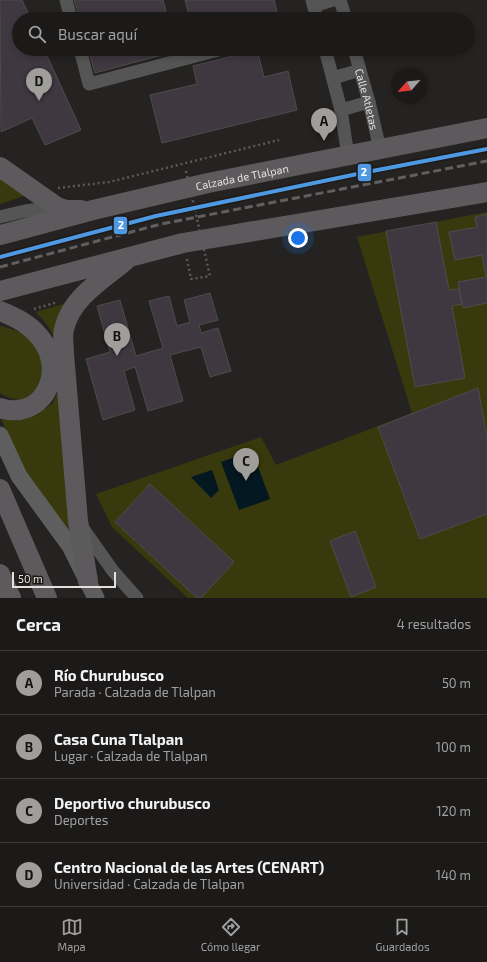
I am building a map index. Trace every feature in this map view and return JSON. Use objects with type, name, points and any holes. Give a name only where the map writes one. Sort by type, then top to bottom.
[{"type":"highway","name":"Calzada de Tlalpan","points":[[0,235],[93,210],[208,183],[487,128]]},
{"type":"highway","points":[[0,167],[56,197],[66,210],[93,210]]},
{"type":"highway","points":[[0,291],[183,243],[487,192]]},
{"type":"highway","points":[[92,589],[78,521],[64,354],[64,331],[71,312],[82,297],[132,256]]},
{"type":"highway","points":[[0,311],[23,321],[37,333],[44,342],[50,355],[52,373],[47,391],[37,402],[23,410],[16,411],[0,408]]},
{"type":"highway","points":[[0,489],[47,598]]},
{"type":"highway","points":[[0,574],[11,598]]},
{"type":"main road","points":[[0,435],[19,476],[70,546],[92,589]]},
{"type":"street","points":[[66,0],[69,12]]},
{"type":"street","points":[[313,3],[333,0]]},
{"type":"street","points":[[340,0],[344,12]]},
{"type":"street","points":[[82,56],[89,84],[195,56]]},
{"type":"street","points":[[327,56],[341,110],[348,156]]},
{"type":"street","name":"Calle Atletas","points":[[356,56],[380,149]]},
{"type":"street","points":[[333,78],[360,70]]},
{"type":"street","points":[[341,110],[369,102]]},
{"type":"street","points":[[0,217],[26,211],[56,197]]},
{"type":"street","points":[[78,521],[113,571],[137,598]]},
{"type":"path","points":[[56,197],[109,182],[279,140]]},
{"type":"path","points":[[183,243],[191,279],[210,276],[186,171]]},
{"type":"path","points":[[30,311],[62,301]]},
{"type":"shaded area","points":[[0,169],[30,194],[0,204]]},
{"type":"shaded area","points":[[487,212],[487,598],[188,598],[112,527],[96,494],[261,437],[276,465],[412,413],[357,237]]},
{"type":"shaded area","points":[[67,303],[59,347],[48,326],[36,312]]},
{"type":"shaded area","points":[[2,326],[20,332],[23,327],[42,354],[42,383],[24,399],[14,399],[0,393],[0,327]]},
{"type":"shaded area","points":[[62,381],[75,539],[23,469],[0,416],[18,419],[37,415],[53,403]]},
{"type":"water","points":[[252,451],[270,499],[239,510],[221,462]]},
{"type":"water","points":[[212,470],[219,490],[211,498],[191,477]]},
{"type":"building","points":[[0,0],[22,0],[28,12],[12,12],[12,56],[47,56],[81,130],[45,145],[32,118],[1,132]]},
{"type":"building","points":[[74,0],[163,0],[166,12],[78,12]]},
{"type":"building","points":[[185,0],[274,0],[277,12],[188,12]]},
{"type":"building","points":[[90,56],[158,56],[95,73]]},
{"type":"building","points":[[233,56],[259,56],[264,77],[288,71],[297,110],[162,143],[150,95],[197,84],[193,66]]},
{"type":"building","points":[[487,214],[487,303],[463,308],[458,282],[486,277],[482,255],[455,260],[449,232],[477,227],[475,217]]},
{"type":"building","points":[[436,222],[449,290],[459,289],[462,304],[452,306],[465,378],[415,387],[386,231]]},
{"type":"building","points":[[210,293],[218,320],[199,325],[201,333],[218,328],[231,371],[210,377],[201,347],[170,355],[183,401],[148,411],[135,367],[124,371],[135,410],[103,420],[86,359],[110,352],[97,306],[120,300],[136,356],[163,348],[149,301],[169,296],[177,326],[190,322],[184,300]]},
{"type":"building","points":[[478,388],[487,437],[487,514],[420,539],[378,427]]},
{"type":"building","points":[[150,484],[234,562],[201,598],[197,598],[115,522]]},
{"type":"building","points":[[355,531],[376,587],[351,597],[330,541]]},
{"type":"railway","points":[[0,267],[161,224],[487,161]]},
{"type":"transit line","name":"2","points":[[0,257],[156,216],[362,173],[487,149]]},
{"type":"place","name":"Centro Nacional de las Artes (CENART)","points":[[39,101]]},
{"type":"place","name":"Río Churubusco","points":[[324,141]]},
{"type":"place","name":"Casa Cuna Tlalpan","points":[[117,356]]},
{"type":"place","name":"Deportivo churubusco","points":[[246,481]]}]
